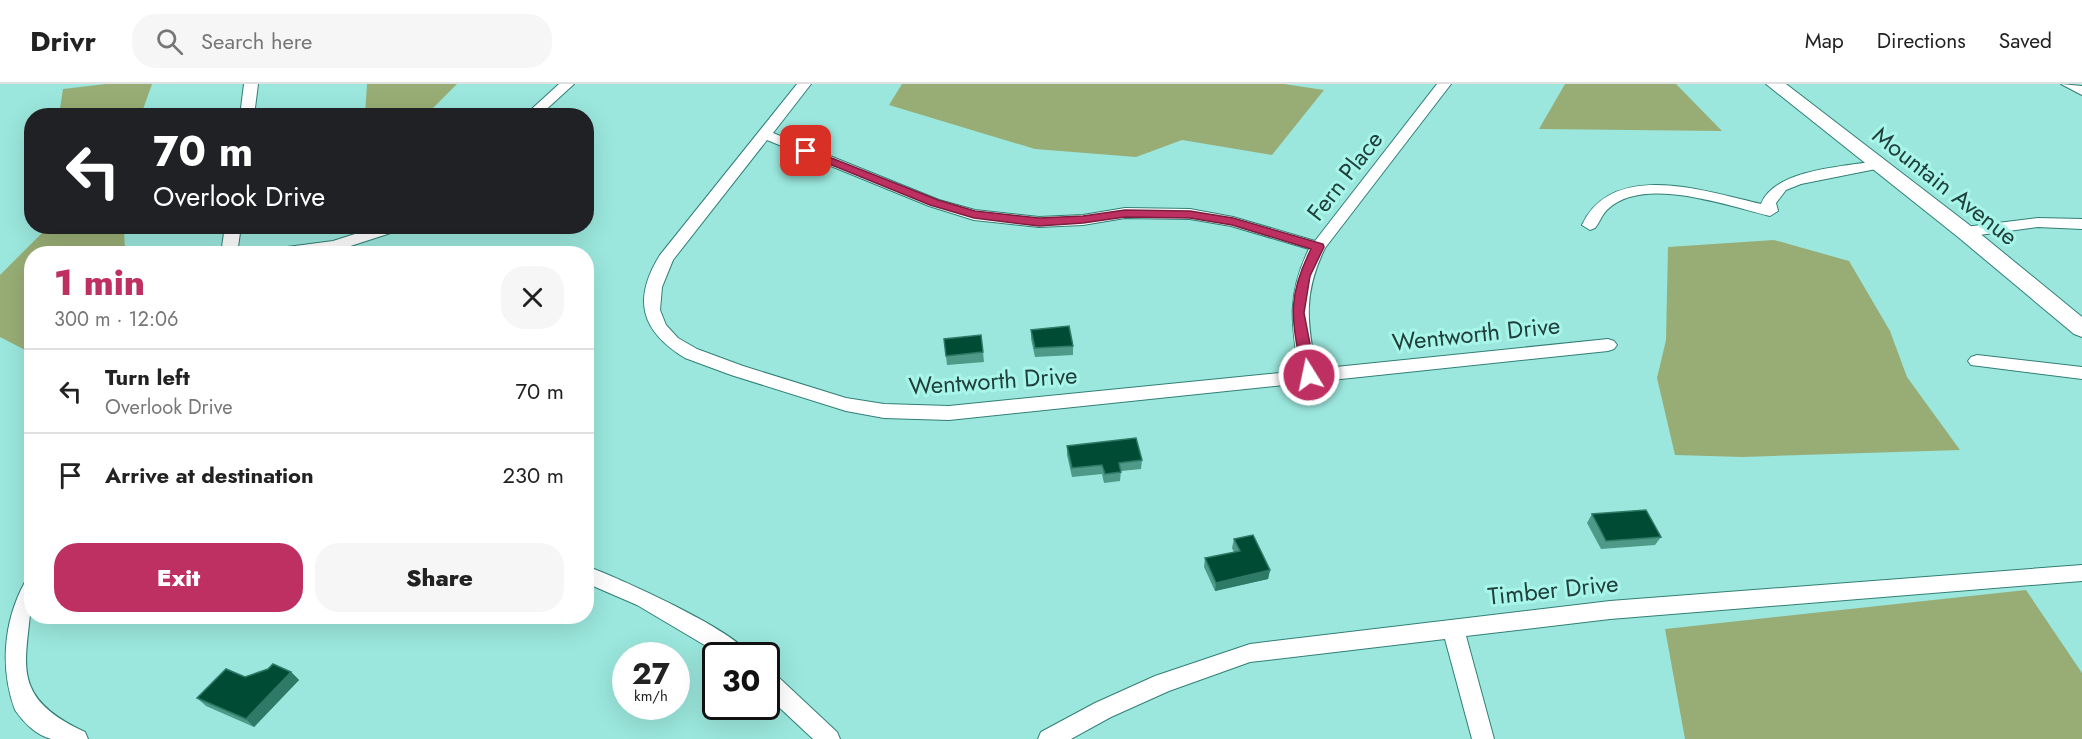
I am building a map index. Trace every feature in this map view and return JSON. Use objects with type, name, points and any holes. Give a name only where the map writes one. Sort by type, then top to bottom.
[{"type":"main road","name":"Mountain Avenue","points":[[1774,84],[1965,232],[2082,329]]},
{"type":"street","points":[[248,108],[251,84]]},
{"type":"street","points":[[537,108],[567,84]]},
{"type":"street","name":"Wentworth Drive","points":[[804,84],[666,259],[656,276],[651,293],[652,310],[658,327],[671,342],[698,358],[841,403],[876,410],[949,413],[1608,345]]},
{"type":"street","name":"Fern Place","points":[[1309,375],[1298,313],[1304,276],[1318,247],[1444,84]]},
{"type":"street","points":[[2068,84],[2082,91]]},
{"type":"street","points":[[764,134],[934,203],[974,215],[1039,222],[1083,220],[1136,213],[1190,214],[1233,222],[1318,247]]},
{"type":"street","points":[[1590,225],[1593,215],[1606,201],[1633,193],[1664,189],[1696,193],[1770,211],[1768,203],[1781,187],[1797,180],[1876,165]]},
{"type":"street","points":[[1965,232],[2023,222],[2048,221],[2082,224]]},
{"type":"street","points":[[335,246],[373,234]]},
{"type":"street","points":[[1977,361],[2082,373]]},
{"type":"street","name":"Timber Drive","points":[[1049,739],[1103,710],[1163,683],[1250,653],[1610,610],[2082,573]]},
{"type":"street","points":[[594,577],[644,599],[719,642]]},
{"type":"street","points":[[24,605],[12,630],[8,661],[10,675],[20,701],[29,712],[55,729],[77,739]]},
{"type":"street","points":[[1453,628],[1483,739]]},
{"type":"street","points":[[780,693],[830,739]]},
{"type":"green space","points":[[106,84],[152,84],[143,108],[60,108],[63,89]]},
{"type":"green space","points":[[367,84],[457,84],[433,108],[365,108]]},
{"type":"green space","points":[[902,84],[1284,84],[1324,90],[1272,155],[1182,140],[1136,157],[1035,149],[889,105]]},
{"type":"green space","points":[[1565,84],[1676,84],[1722,131],[1539,129]]},
{"type":"green space","points":[[41,234],[124,234],[125,246],[29,246]]},
{"type":"green space","points":[[1774,240],[1849,261],[1890,331],[1907,377],[1960,450],[1742,457],[1675,455],[1657,378],[1666,340],[1668,247]]},
{"type":"green space","points":[[24,251],[24,349],[0,337],[0,275]]},
{"type":"green space","points":[[2026,590],[2082,673],[2082,739],[1685,739],[1665,629]]},
{"type":"building","points":[[1069,326],[1073,346],[1035,348],[1031,330]]},
{"type":"building","points":[[981,335],[983,352],[946,356],[944,339]]},
{"type":"building","points":[[1136,438],[1142,460],[1119,463],[1121,472],[1105,474],[1102,465],[1072,468],[1067,446]]},
{"type":"building","points":[[1646,510],[1661,537],[1606,541],[1592,514]]},
{"type":"building","points":[[1253,535],[1270,570],[1216,583],[1205,558],[1240,551],[1234,539]]},
{"type":"building","points":[[273,664],[291,672],[246,719],[197,698],[226,669],[245,677],[268,669]]},
{"type":"route","points":[[806,151],[934,203],[995,219],[1039,222],[1083,220],[1125,213],[1190,214],[1233,222],[1318,247],[1304,276],[1299,294],[1298,313],[1309,375]]}]
